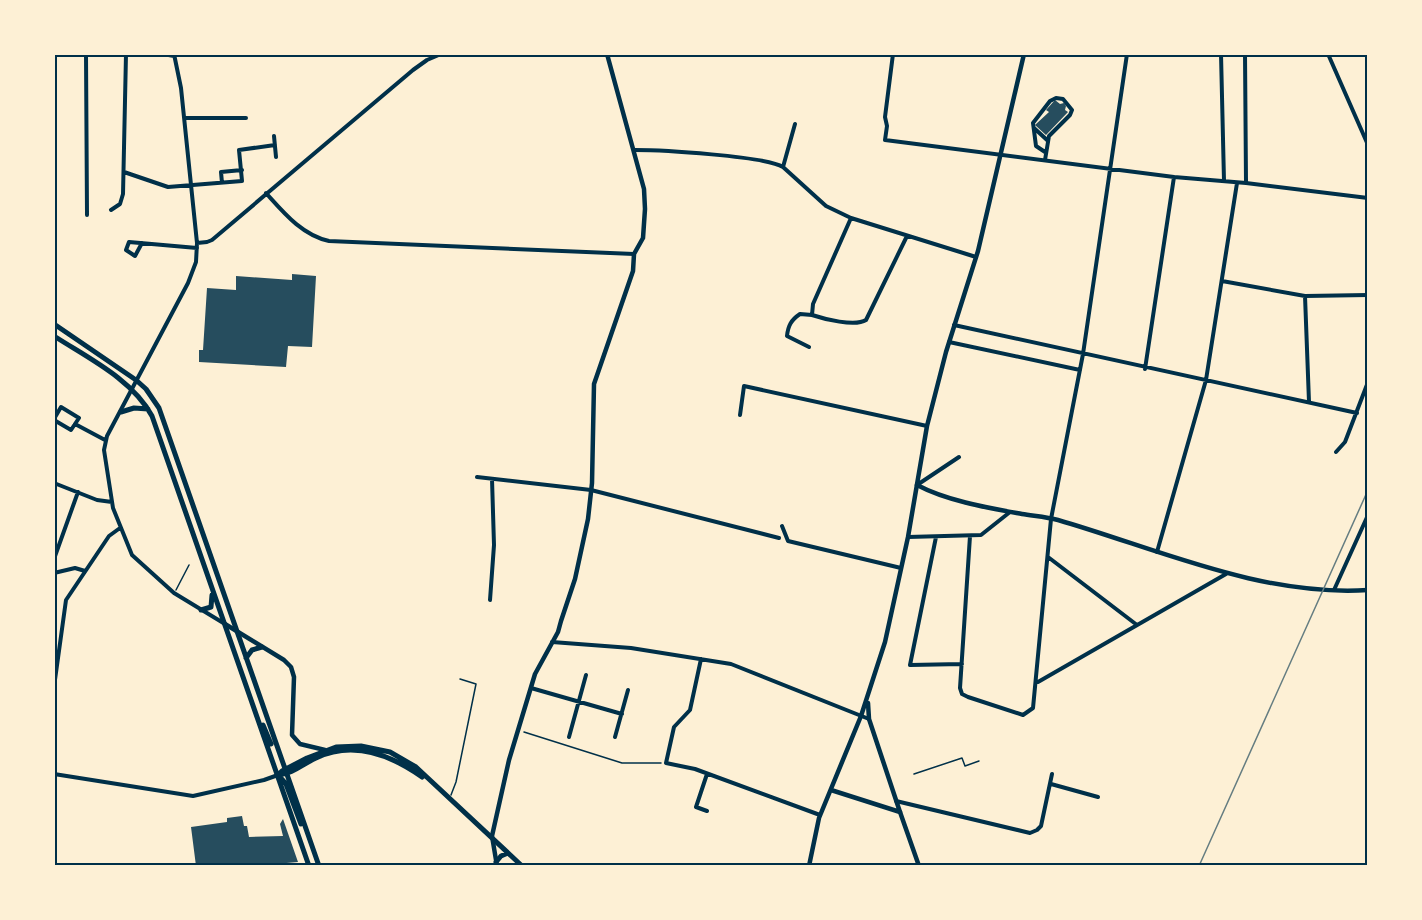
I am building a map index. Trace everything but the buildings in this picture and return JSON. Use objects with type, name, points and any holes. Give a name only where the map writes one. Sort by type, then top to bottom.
[{"type":"main road","points":[[54,324],[136,380],[155,400],[161,412],[246,658],[283,772],[309,866]]},
{"type":"main road","points":[[54,336],[132,390],[148,409],[254,708],[283,772],[319,866]]},
{"type":"main road","points":[[120,412],[134,408],[148,409]]},
{"type":"main road","points":[[201,610],[210,608],[213,604],[211,585]]},
{"type":"main road","points":[[246,658],[252,650],[262,647]]},
{"type":"main road","points":[[283,772],[324,750],[350,746],[386,750],[409,762],[522,866]]},
{"type":"main road","points":[[283,772],[323,755],[345,750],[359,750],[397,761],[431,783]]},
{"type":"main road","points":[[497,864],[501,855],[508,853]]},
{"type":"street","points":[[86,54],[87,215]]},
{"type":"street","points":[[111,210],[121,201],[124,172],[126,54]]},
{"type":"street","points":[[163,54],[174,55],[180,79],[197,246],[196,262],[193,273],[105,440],[104,450],[112,502],[120,528],[134,558],[174,593],[286,662],[292,670],[294,680],[291,729],[294,738],[300,744],[324,750]]},
{"type":"street","points":[[142,243],[135,256],[126,250],[129,242],[197,246],[212,240],[413,70],[441,54]]},
{"type":"street","points":[[497,864],[492,839],[517,730],[535,674],[559,629],[575,579],[588,519],[594,384],[633,271],[634,254],[643,238],[645,209],[642,179],[607,54]]},
{"type":"street","points":[[893,54],[885,117],[887,126],[885,140],[1174,177],[1368,198]]},
{"type":"street","points":[[809,866],[820,815],[861,716],[886,635],[908,537],[927,426],[949,342],[976,257],[1002,155],[1024,54]]},
{"type":"street","points":[[970,536],[960,688],[962,694],[968,697],[1023,715],[1033,708],[1051,519],[1083,354],[1127,54]]},
{"type":"street","points":[[1221,54],[1224,181]]},
{"type":"street","points":[[1245,54],[1246,183]]},
{"type":"street","points":[[1328,54],[1366,134],[1368,145]]},
{"type":"street","points":[[1045,152],[1036,146],[1033,123],[1050,101],[1056,98],[1063,99],[1072,110],[1070,115],[1049,136],[1045,160]]},
{"type":"street","points":[[184,118],[246,118]]},
{"type":"street","points":[[783,167],[795,124]]},
{"type":"street","points":[[1034,128],[1047,140]]},
{"type":"street","points":[[274,136],[276,157]]},
{"type":"street","points":[[124,172],[162,186],[191,186],[242,181],[239,150],[275,145]]},
{"type":"street","points":[[635,150],[775,164],[783,167],[826,206],[851,218],[976,257]]},
{"type":"street","points":[[222,183],[221,172],[242,170]]},
{"type":"street","points":[[1146,369],[1174,177]]},
{"type":"street","points":[[1157,552],[1206,380],[1237,183]]},
{"type":"street","points":[[266,193],[302,228],[329,241],[634,254]]},
{"type":"street","points":[[812,315],[813,304],[851,218]]},
{"type":"street","points":[[809,346],[787,336],[790,323],[795,317],[800,314],[812,315],[862,323],[866,320],[907,236]]},
{"type":"street","points":[[1222,281],[1305,296],[1368,295]]},
{"type":"street","points":[[1305,296],[1309,402]]},
{"type":"street","points":[[954,326],[1357,413]]},
{"type":"street","points":[[949,342],[1080,370]]},
{"type":"street","points":[[1336,452],[1345,442],[1368,382]]},
{"type":"street","points":[[740,415],[744,386],[927,426]]},
{"type":"street","points":[[61,407],[79,418],[71,430],[54,420],[61,407]]},
{"type":"street","points":[[75,424],[105,440]]},
{"type":"street","points":[[917,485],[959,457]]},
{"type":"street","points":[[477,477],[591,490],[779,538]]},
{"type":"street","points":[[490,600],[494,545],[492,479]]},
{"type":"street","points":[[54,483],[102,502],[112,502]]},
{"type":"street","points":[[917,485],[934,493],[1010,512],[1051,519],[1226,574],[1303,588],[1368,590]]},
{"type":"street","points":[[54,559],[78,492]]},
{"type":"street","points":[[908,537],[981,535],[1010,512]]},
{"type":"street","points":[[1334,590],[1368,515]]},
{"type":"street","points":[[782,526],[788,541],[901,568]]},
{"type":"street","points":[[54,687],[64,603],[109,536],[120,528]]},
{"type":"street","points":[[936,537],[910,665],[962,664]]},
{"type":"street","points":[[1048,557],[1137,625]]},
{"type":"street","points":[[54,573],[75,568],[85,571]]},
{"type":"street","points":[[1037,682],[1226,574]]},
{"type":"street","points":[[551,642],[623,647],[738,666],[868,720]]},
{"type":"street","points":[[701,659],[690,710],[674,727],[666,763],[681,765],[820,815]]},
{"type":"street","points":[[570,737],[586,675]]},
{"type":"street","points":[[531,688],[622,714]]},
{"type":"street","points":[[615,737],[628,690]]},
{"type":"street","points":[[869,694],[868,720],[919,866]]},
{"type":"street","points":[[54,774],[193,796],[264,780],[283,772]]},
{"type":"street","points":[[707,774],[696,807],[707,811]]},
{"type":"street","points":[[896,801],[1030,832],[1041,826],[1052,774]]},
{"type":"street","points":[[1051,784],[1098,797]]},
{"type":"street","points":[[831,790],[900,812]]},
{"type":"lane","points":[[449,800],[456,782],[476,684],[460,679]]},
{"type":"path","points":[[174,593],[189,565]]},
{"type":"path","points":[[517,730],[622,763],[666,763]]},
{"type":"path","points":[[914,774],[962,758],[964,766],[980,761]]},
{"type":"railway","points":[[1199,866],[1368,490]]}]
